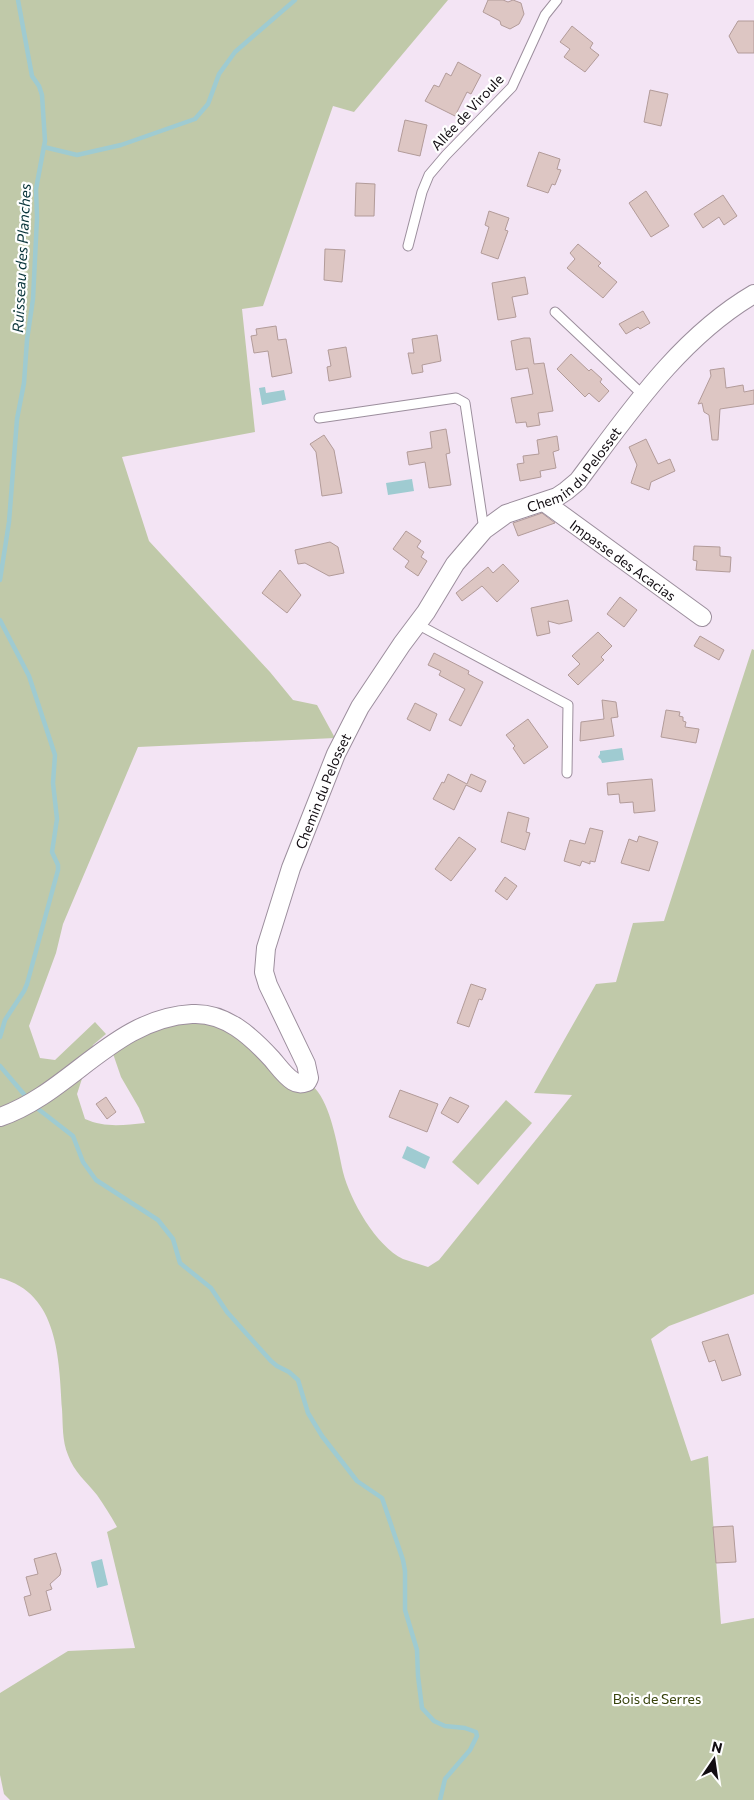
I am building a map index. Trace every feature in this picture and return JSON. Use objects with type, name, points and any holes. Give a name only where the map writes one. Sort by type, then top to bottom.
[{"type":"street","name":"Chemin du Pelosset","points":[[0,1118],[32,1103],[110,1045],[136,1030],[157,1020],[192,1014],[203,1014],[227,1021],[259,1045],[291,1080],[301,1084],[308,1081],[306,1064],[268,985],[264,972],[264,962],[270,933],[291,868],[336,754],[360,707],[426,612],[455,564],[484,530],[506,514],[544,502],[566,491],[578,481],[643,395],[689,344],[731,308],[754,294]]},
{"type":"street","name":"Impasse des Acacias","points":[[544,502],[702,617]]},
{"type":"lane","name":"Allée de Viroule","points":[[408,246],[422,192],[429,175],[512,87],[545,15],[557,0]]},
{"type":"lane","points":[[554,312],[643,395]]},
{"type":"lane","points":[[319,418],[456,398],[465,403],[484,530]]},
{"type":"lane","points":[[416,624],[568,705],[567,774]]},
{"type":"green space","name":"Bois de Serres","points":[[0,0],[448,0],[354,112],[333,106],[263,306],[242,309],[255,432],[122,457],[149,541],[270,672],[293,700],[317,705],[335,738],[138,747],[63,924],[56,953],[29,1026],[40,1058],[55,1060],[95,1022],[106,1034],[93,1045],[77,1094],[85,1119],[107,1125],[145,1123],[139,1108],[121,1077],[110,1045],[142,1027],[212,1016],[291,1080],[308,1081],[318,1092],[331,1120],[346,1183],[358,1208],[383,1244],[403,1259],[428,1267],[439,1260],[572,1095],[534,1093],[596,984],[616,982],[633,923],[664,921],[752,649],[754,650],[754,1294],[669,1326],[651,1339],[691,1461],[708,1456],[721,1624],[754,1618],[754,1800],[10,1800],[4,1794],[0,1775],[0,1693],[68,1651],[135,1648],[107,1532],[117,1527],[97,1495],[74,1466],[66,1450],[57,1350],[52,1331],[45,1313],[34,1298],[19,1286],[0,1278]]},
{"type":"green space","points":[[506,1100],[532,1123],[478,1185],[452,1162]]},
{"type":"shaded area","points":[[265,387],[266,393],[284,390],[286,400],[262,405],[259,388]]},
{"type":"shaded area","points":[[412,479],[414,491],[388,495],[386,483]]},
{"type":"shaded area","points":[[622,748],[624,760],[602,763],[598,757],[600,751]]},
{"type":"shaded area","points":[[407,1146],[430,1157],[425,1169],[402,1158]]},
{"type":"shaded area","points":[[102,1559],[108,1585],[97,1588],[91,1562]]},
{"type":"building","points":[[488,0],[508,2],[513,0],[521,3],[524,14],[519,24],[510,29],[483,12]]},
{"type":"building","points":[[738,21],[754,21],[754,53],[738,53],[729,36]]},
{"type":"building","points":[[572,26],[593,43],[590,48],[599,55],[585,72],[564,57],[570,49],[560,42]]},
{"type":"building","points":[[458,62],[481,75],[471,94],[467,92],[455,116],[425,101],[434,85],[439,87],[446,73],[451,76]]},
{"type":"building","points":[[650,90],[668,94],[661,126],[644,122]]},
{"type":"building","points":[[405,120],[427,125],[420,156],[398,151]]},
{"type":"building","points":[[539,152],[560,159],[557,169],[561,170],[555,185],[552,184],[548,193],[527,186]]},
{"type":"building","points":[[356,183],[375,184],[374,216],[355,216]]},
{"type":"building","points":[[646,191],[669,226],[651,237],[629,203]]},
{"type":"building","points":[[723,195],[737,216],[724,225],[719,217],[703,228],[694,214]]},
{"type":"building","points":[[489,211],[509,218],[505,230],[508,231],[498,259],[481,253],[489,227],[485,225]]},
{"type":"building","points":[[578,244],[601,263],[598,266],[617,282],[603,298],[567,268],[575,259],[570,253]]},
{"type":"building","points":[[325,249],[345,250],[342,282],[324,280]]},
{"type":"building","points":[[525,277],[528,294],[512,297],[516,317],[498,320],[492,283]]},
{"type":"building","points":[[643,311],[650,323],[626,334],[619,324]]},
{"type":"building","points":[[276,326],[278,340],[286,339],[292,373],[272,377],[268,351],[254,353],[251,336],[257,335],[256,329]]},
{"type":"building","points":[[437,335],[441,361],[422,365],[423,372],[412,374],[408,353],[414,353],[412,339]]},
{"type":"building","points":[[530,338],[534,364],[544,363],[553,411],[538,413],[540,425],[527,427],[526,422],[516,423],[511,398],[533,394],[528,368],[516,370],[511,341]]},
{"type":"building","points":[[346,347],[351,377],[329,381],[327,367],[331,366],[328,350]]},
{"type":"building","points":[[571,354],[589,371],[591,369],[602,379],[600,382],[609,391],[599,402],[589,393],[585,397],[557,369]]},
{"type":"building","points":[[724,368],[726,388],[743,385],[744,392],[754,390],[754,404],[720,409],[718,440],[712,440],[709,415],[704,412],[702,403],[698,404],[711,376],[710,370]]},
{"type":"building","points":[[446,429],[450,453],[446,454],[451,485],[429,488],[425,462],[409,465],[407,452],[432,448],[430,432]]},
{"type":"building","points":[[324,435],[334,450],[342,493],[322,496],[316,452],[310,444]]},
{"type":"building","points":[[557,436],[559,450],[553,452],[556,468],[540,471],[541,477],[520,481],[517,464],[524,463],[523,456],[539,454],[537,440]]},
{"type":"building","points":[[646,439],[658,464],[670,459],[675,471],[651,482],[649,490],[631,483],[637,465],[629,447]]},
{"type":"building","points":[[542,513],[555,523],[518,536],[513,523]]},
{"type":"building","points":[[406,531],[421,541],[417,547],[424,552],[421,557],[427,561],[418,576],[405,567],[409,561],[393,549]]},
{"type":"building","points":[[330,542],[338,547],[344,573],[329,576],[305,563],[298,564],[295,550]]},
{"type":"building","points":[[694,546],[720,547],[720,556],[731,557],[730,572],[696,570],[697,561],[693,560]]},
{"type":"building","points":[[503,564],[519,581],[497,602],[482,586],[462,601],[456,593],[488,567],[493,573]]},
{"type":"building","points":[[280,570],[301,595],[287,613],[262,593]]},
{"type":"building","points":[[620,597],[637,610],[624,627],[607,614]]},
{"type":"building","points":[[568,600],[572,621],[559,624],[548,621],[550,633],[537,636],[531,608]]},
{"type":"building","points":[[598,632],[612,646],[601,657],[604,660],[578,685],[568,675],[580,664],[572,656]]},
{"type":"building","points":[[700,636],[724,650],[719,660],[694,646]]},
{"type":"building","points":[[434,653],[469,671],[468,674],[483,682],[461,726],[449,720],[465,689],[439,675],[441,671],[428,665]]},
{"type":"building","points":[[602,700],[616,702],[618,717],[611,718],[614,736],[580,741],[581,722],[604,719]]},
{"type":"building","points":[[415,703],[437,714],[430,731],[407,719]]},
{"type":"building","points":[[666,710],[680,712],[679,716],[683,717],[683,721],[686,722],[685,727],[699,729],[696,743],[661,737]]},
{"type":"building","points":[[528,719],[548,747],[524,764],[513,748],[515,746],[506,735]]},
{"type":"building","points":[[448,774],[467,784],[471,774],[486,781],[481,792],[466,785],[454,810],[433,799]]},
{"type":"building","points":[[652,779],[655,811],[634,813],[633,802],[620,803],[619,794],[608,795],[607,783]]},
{"type":"building","points":[[508,812],[529,818],[526,832],[530,833],[525,850],[501,842]]},
{"type":"building","points":[[590,828],[603,831],[595,862],[590,861],[590,864],[582,861],[580,866],[564,861],[570,840],[585,844]]},
{"type":"building","points":[[639,836],[658,842],[649,871],[621,863],[629,839],[637,842]]},
{"type":"building","points":[[459,837],[476,849],[451,881],[435,869]]},
{"type":"building","points":[[505,877],[517,886],[507,900],[495,891]]},
{"type":"building","points":[[471,984],[486,989],[482,1000],[479,999],[469,1027],[457,1023]]},
{"type":"building","points":[[400,1090],[438,1104],[427,1132],[389,1117]]},
{"type":"building","points":[[106,1097],[116,1112],[107,1119],[96,1104]]},
{"type":"building","points":[[450,1097],[469,1106],[458,1123],[441,1113]]},
{"type":"building","points":[[728,1334],[741,1375],[722,1381],[715,1360],[709,1362],[702,1342]]},
{"type":"building","points":[[733,1526],[736,1562],[716,1563],[713,1527]]},
{"type":"building","points":[[56,1553],[61,1570],[60,1575],[50,1584],[52,1589],[46,1591],[51,1610],[29,1616],[24,1597],[31,1595],[26,1577],[38,1574],[34,1559]]},
{"type":"waterway","name":"Ruisseau des Planches","points":[[0,580],[9,522],[17,419],[24,383],[27,340],[33,299],[37,218],[36,189],[45,141],[42,95],[39,86],[32,76],[18,0]]},
{"type":"waterway","points":[[44,147],[77,155],[121,145],[195,119],[208,104],[219,74],[235,52],[295,0]]},
{"type":"waterway","name":"Ruisseau des Planches","points":[[0,620],[29,676],[55,755],[53,783],[57,819],[52,852],[58,865],[27,984],[5,1020],[0,1037]]},
{"type":"waterway","name":"Ruisseau des Planches","points":[[0,1066],[28,1099]]},
{"type":"waterway","name":"Ruisseau des Planches","points":[[33,1105],[73,1136],[83,1162],[96,1180],[158,1220],[173,1239],[180,1263],[211,1288],[227,1312],[271,1361],[298,1380],[308,1413],[322,1436],[357,1481],[382,1498],[403,1560],[405,1571],[405,1610],[417,1650],[422,1708],[434,1721],[445,1726],[465,1728],[476,1732],[477,1736],[470,1750],[445,1779],[440,1800]]}]
